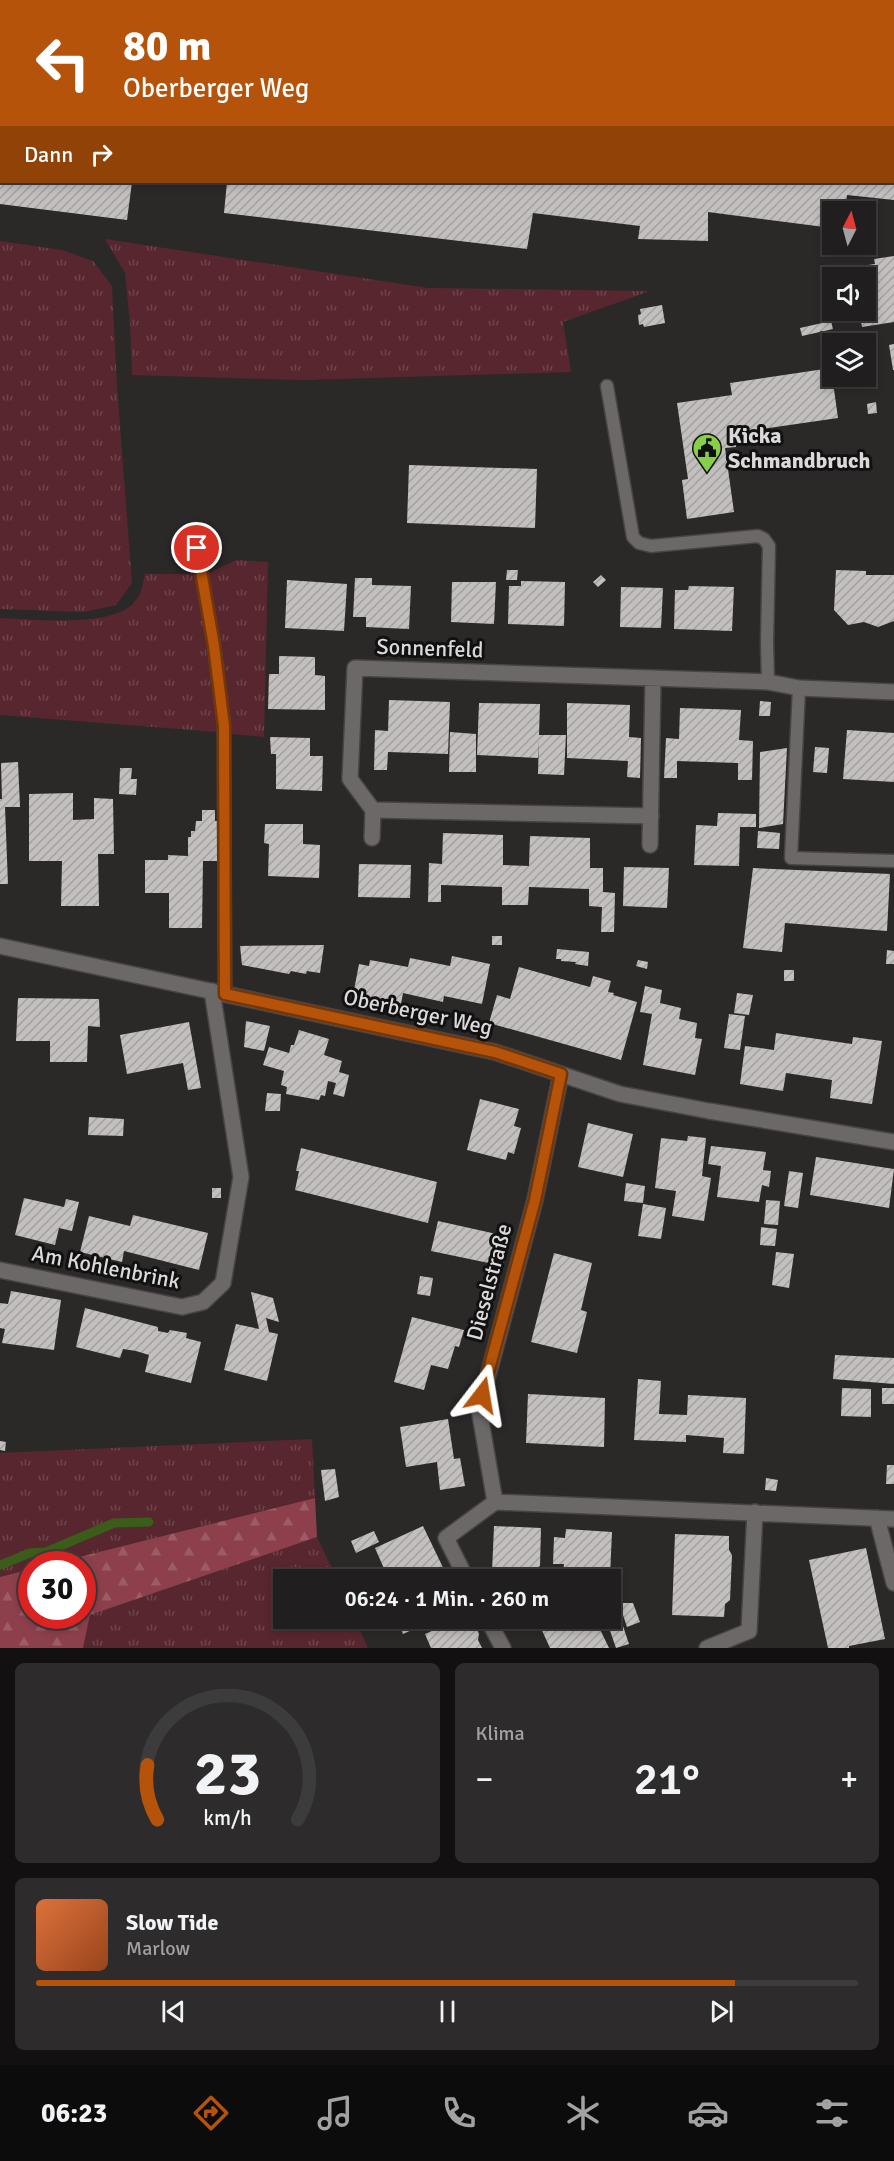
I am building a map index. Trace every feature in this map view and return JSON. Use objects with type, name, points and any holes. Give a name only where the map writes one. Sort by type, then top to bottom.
[{"type":"street","name":"Sonnenfeld","points":[[373,810],[350,779],[355,668],[768,682],[799,688],[894,692]]},
{"type":"street","points":[[650,845],[653,678]]},
{"type":"street","points":[[372,838],[373,810],[651,816]]},
{"type":"street","name":"Oberberger Weg","points":[[0,946],[495,1052],[620,1094],[894,1142]]},
{"type":"street","name":"Am Kohlenbrink","points":[[0,1270],[182,1306],[203,1302],[224,1283],[241,1176],[219,993]]},
{"type":"street","name":"Dieselstraße","points":[[495,1503],[479,1409],[535,1200],[561,1074]]},
{"type":"street","points":[[462,1569],[446,1538],[495,1503],[894,1519]]},
{"type":"street","points":[[707,1648],[749,1631],[755,1512]]},
{"type":"street","points":[[877,1518],[894,1583]]},
{"type":"street","points":[[494,1629],[503,1648]]},
{"type":"lane","points":[[607,386],[633,537],[639,543],[651,546],[758,536],[769,546],[768,682]]},
{"type":"lane","points":[[194,529],[214,646],[224,726],[219,993]]},
{"type":"lane","points":[[799,688],[791,858],[894,861]]},
{"type":"green space","points":[[105,239],[428,288],[650,291],[563,322],[571,372],[303,380],[132,375],[125,273]]},
{"type":"green space","points":[[0,241],[62,250],[93,261],[112,286],[132,583],[116,605],[84,612],[0,609]]},
{"type":"green space","points":[[236,560],[268,562],[264,737],[232,734],[207,574]]},
{"type":"green space","points":[[145,574],[196,574],[218,732],[0,715],[0,618],[73,620],[111,615],[126,609],[136,600]]},
{"type":"green space","points":[[312,1439],[315,1498],[96,1553],[18,1551],[18,1572],[0,1577],[0,1453]]},
{"type":"green space","points":[[315,1498],[317,1537],[96,1613],[96,1553]]},
{"type":"green space","points":[[317,1537],[332,1569],[273,1569],[273,1629],[359,1629],[368,1648],[83,1648],[87,1629],[96,1629],[96,1613]]},
{"type":"green space","points":[[18,1572],[18,1629],[87,1629],[83,1648],[0,1648],[0,1577]]},
{"type":"building","points":[[0,183],[132,183],[127,220],[0,204]]},
{"type":"building","points":[[227,183],[894,183],[894,200],[847,195],[846,201],[822,201],[822,227],[708,212],[708,241],[638,239],[640,226],[533,213],[527,249],[224,213]]},
{"type":"building","points":[[894,256],[894,322],[862,327],[859,321],[876,321],[876,267],[861,266],[875,264],[874,259]]},
{"type":"building","points":[[662,305],[665,323],[644,327],[643,324],[639,325],[640,309]]},
{"type":"building","points":[[831,321],[833,329],[802,336],[800,328]]},
{"type":"building","points":[[894,344],[894,370],[893,370],[889,345]]},
{"type":"building","points":[[822,369],[822,387],[834,387],[838,418],[734,433],[736,447],[725,448],[734,512],[687,519],[682,480],[688,479],[677,403],[732,395],[730,383]]},
{"type":"building","points":[[876,402],[877,413],[868,414],[867,404]]},
{"type":"building","points":[[409,465],[537,469],[535,528],[407,523]]},
{"type":"building","points":[[507,570],[518,570],[517,580],[506,580]]},
{"type":"building","points":[[836,570],[866,571],[866,575],[894,575],[894,621],[878,627],[864,622],[848,625],[834,610]]},
{"type":"building","points":[[601,575],[606,580],[598,587],[593,582]]},
{"type":"building","points":[[355,578],[372,578],[372,585],[411,586],[409,629],[366,627],[366,617],[353,617]]},
{"type":"building","points":[[287,580],[347,584],[344,631],[285,628]]},
{"type":"building","points":[[521,581],[565,582],[564,626],[508,624],[509,586],[521,586]]},
{"type":"building","points":[[452,582],[496,582],[494,624],[451,622]]},
{"type":"building","points":[[689,586],[734,587],[732,631],[674,629],[675,590],[688,590]]},
{"type":"building","points":[[621,587],[663,588],[661,628],[620,627]]},
{"type":"building","points":[[279,656],[315,657],[315,675],[325,676],[325,710],[268,709],[269,674],[279,674]]},
{"type":"building","points":[[389,700],[450,702],[448,754],[388,752],[387,770],[374,770],[375,730],[388,731]]},
{"type":"building","points":[[760,701],[771,702],[770,716],[759,716]]},
{"type":"building","points":[[479,703],[540,704],[539,735],[566,735],[564,775],[538,774],[539,740],[538,758],[477,755]]},
{"type":"building","points":[[567,703],[630,705],[629,737],[641,738],[640,778],[627,777],[628,761],[567,758]]},
{"type":"building","points":[[680,708],[741,710],[739,740],[753,741],[752,780],[738,780],[738,763],[677,761],[677,778],[664,778],[666,738],[679,739]]},
{"type":"building","points":[[847,730],[894,733],[894,782],[843,779]]},
{"type":"building","points":[[450,732],[476,734],[476,772],[449,772]]},
{"type":"building","points":[[270,737],[310,738],[310,756],[323,756],[322,791],[276,789],[276,754],[271,754]]},
{"type":"building","points":[[815,747],[829,748],[827,773],[813,772]]},
{"type":"building","points":[[787,748],[783,824],[759,828],[760,752]]},
{"type":"building","points":[[18,762],[20,807],[5,807],[8,884],[0,884],[1,763]]},
{"type":"building","points":[[120,768],[132,768],[131,779],[137,779],[136,795],[119,794]]},
{"type":"building","points":[[73,793],[73,820],[94,819],[94,798],[113,799],[114,854],[98,854],[99,906],[61,906],[62,861],[29,861],[29,794]]},
{"type":"building","points":[[202,810],[215,810],[215,821],[220,821],[220,861],[203,861],[202,928],[169,928],[169,893],[145,893],[145,860],[168,860],[168,855],[188,856],[188,837],[191,837],[191,831],[195,831],[196,821],[202,821]]},
{"type":"building","points":[[718,813],[756,814],[756,827],[740,827],[739,866],[694,865],[696,825],[717,826]]},
{"type":"building","points":[[265,824],[303,824],[303,844],[320,845],[319,878],[268,876],[269,844],[264,843]]},
{"type":"building","points":[[758,831],[780,833],[779,849],[757,848]]},
{"type":"building","points":[[443,833],[503,835],[503,865],[529,866],[530,836],[590,838],[590,868],[603,868],[603,892],[615,893],[614,932],[601,932],[602,907],[589,906],[589,889],[529,887],[528,905],[502,905],[502,887],[441,885],[441,902],[428,902],[429,863],[442,864]]},
{"type":"building","points":[[359,864],[411,865],[410,898],[358,897]]},
{"type":"building","points":[[624,867],[669,868],[667,908],[623,906]]},
{"type":"building","points":[[753,868],[890,874],[887,931],[785,923],[782,952],[743,948]]},
{"type":"building","points":[[492,936],[502,936],[502,945],[492,945]]},
{"type":"building","points":[[324,945],[320,973],[307,971],[306,974],[291,971],[289,974],[242,965],[240,946]]},
{"type":"building","points":[[557,949],[589,952],[588,966],[556,959]]},
{"type":"building","points":[[887,950],[894,951],[894,964],[886,964]]},
{"type":"building","points":[[452,956],[490,964],[482,1004],[444,996],[443,1002],[403,993],[401,1004],[364,998],[365,992],[354,990],[359,964],[369,966],[370,960],[408,967],[410,958],[450,966]]},
{"type":"building","points":[[638,960],[648,962],[647,969],[636,966]]},
{"type":"building","points":[[519,967],[590,987],[593,976],[611,981],[608,992],[637,1002],[621,1060],[489,1023],[497,995],[510,999]]},
{"type":"building","points":[[784,970],[794,970],[794,981],[784,981]]},
{"type":"building","points":[[645,986],[662,990],[660,1003],[681,1008],[679,1019],[697,1023],[695,1038],[702,1039],[695,1075],[643,1065],[652,1014],[640,1012]]},
{"type":"building","points":[[737,993],[753,995],[749,1015],[734,1013]]},
{"type":"building","points":[[18,998],[99,999],[100,1027],[88,1026],[87,1062],[50,1062],[50,1041],[16,1041]]},
{"type":"building","points":[[729,1014],[745,1016],[740,1050],[724,1048]]},
{"type":"building","points":[[246,1021],[270,1026],[264,1051],[244,1047]]},
{"type":"building","points":[[189,1022],[201,1088],[188,1090],[183,1063],[127,1074],[120,1035]]},
{"type":"building","points":[[299,1030],[329,1039],[324,1055],[342,1061],[339,1072],[349,1075],[344,1097],[333,1094],[336,1083],[328,1081],[325,1096],[321,1095],[319,1100],[286,1094],[287,1087],[281,1085],[284,1071],[263,1065],[269,1047],[289,1053]]},
{"type":"building","points":[[776,1033],[852,1044],[853,1037],[882,1041],[872,1104],[830,1098],[832,1080],[786,1073],[783,1091],[740,1084],[745,1046],[774,1050]]},
{"type":"building","points":[[267,1093],[281,1094],[280,1111],[265,1111]]},
{"type":"building","points":[[480,1099],[519,1109],[514,1126],[521,1128],[514,1154],[508,1152],[506,1160],[467,1150]]},
{"type":"building","points":[[89,1117],[124,1119],[123,1136],[88,1135]]},
{"type":"building","points":[[588,1123],[633,1134],[623,1177],[578,1167]]},
{"type":"building","points":[[688,1136],[706,1138],[702,1176],[711,1178],[704,1221],[672,1216],[676,1191],[655,1188],[661,1138],[687,1141]]},
{"type":"building","points":[[711,1146],[766,1152],[763,1170],[771,1171],[769,1187],[762,1185],[759,1202],[717,1197],[721,1166],[708,1164]]},
{"type":"building","points":[[301,1148],[437,1182],[428,1223],[295,1190]]},
{"type":"building","points":[[816,1157],[894,1169],[889,1208],[810,1195]]},
{"type":"building","points":[[789,1171],[803,1173],[798,1208],[784,1206]]},
{"type":"building","points":[[626,1183],[645,1186],[643,1203],[624,1201]]},
{"type":"building","points":[[212,1188],[221,1188],[221,1198],[212,1198]]},
{"type":"building","points":[[24,1198],[64,1207],[66,1199],[79,1202],[72,1231],[59,1228],[55,1245],[15,1235]]},
{"type":"building","points":[[766,1200],[780,1201],[778,1225],[764,1224]]},
{"type":"building","points":[[643,1204],[666,1208],[661,1239],[638,1236]]},
{"type":"building","points":[[133,1215],[208,1233],[199,1270],[124,1251],[122,1262],[80,1252],[89,1216],[130,1226]]},
{"type":"building","points":[[438,1221],[510,1237],[503,1266],[431,1251]]},
{"type":"building","points":[[761,1227],[777,1229],[775,1246],[760,1245]]},
{"type":"building","points":[[776,1252],[794,1254],[789,1288],[772,1285]]},
{"type":"building","points":[[554,1253],[592,1263],[581,1310],[587,1312],[577,1353],[531,1342]]},
{"type":"building","points":[[420,1276],[433,1278],[430,1296],[417,1294]]},
{"type":"building","points":[[11,1291],[61,1300],[54,1350],[2,1343],[5,1329],[0,1328],[0,1303],[8,1304]]},
{"type":"building","points":[[251,1292],[273,1298],[279,1322],[266,1318],[269,1332],[278,1334],[267,1381],[224,1370],[236,1324],[259,1329]]},
{"type":"building","points":[[85,1308],[158,1327],[158,1331],[168,1333],[170,1330],[187,1333],[186,1338],[201,1342],[191,1383],[145,1372],[149,1355],[123,1349],[120,1358],[76,1347]]},
{"type":"building","points":[[412,1317],[464,1330],[459,1347],[455,1346],[448,1369],[431,1365],[424,1390],[394,1382]]},
{"type":"building","points":[[835,1355],[894,1358],[894,1384],[833,1379]]},
{"type":"building","points":[[638,1379],[661,1381],[659,1414],[687,1415],[688,1395],[746,1398],[744,1454],[723,1453],[724,1438],[686,1435],[686,1442],[634,1440]]},
{"type":"building","points":[[842,1388],[871,1389],[871,1417],[841,1416]]},
{"type":"building","points":[[882,1388],[894,1388],[894,1404],[882,1404]]},
{"type":"building","points":[[528,1394],[605,1398],[604,1447],[526,1443]]},
{"type":"building","points":[[448,1419],[454,1459],[460,1458],[465,1486],[440,1490],[437,1462],[406,1467],[400,1427]]},
{"type":"building","points":[[0,1441],[6,1442],[5,1451],[0,1450]]},
{"type":"building","points":[[887,1465],[894,1465],[894,1484],[886,1484]]},
{"type":"building","points":[[335,1469],[339,1497],[325,1501],[321,1470]]},
{"type":"building","points":[[766,1478],[778,1480],[776,1491],[765,1490]]},
{"type":"building","points":[[423,1526],[444,1569],[384,1569],[375,1548]]},
{"type":"building","points":[[494,1526],[541,1528],[540,1566],[536,1569],[492,1569]]},
{"type":"building","points":[[566,1529],[612,1532],[610,1569],[563,1569],[564,1564],[553,1564],[554,1537],[565,1538]]},
{"type":"building","points":[[374,1531],[379,1542],[356,1553],[351,1541]]},
{"type":"building","points":[[675,1534],[729,1536],[729,1550],[732,1555],[730,1600],[725,1604],[724,1617],[672,1615]]},
{"type":"building","points":[[866,1548],[885,1639],[849,1646],[849,1648],[828,1648],[809,1560]]},
{"type":"building","points":[[621,1603],[633,1603],[640,1622],[627,1627]]},
{"type":"building","points":[[621,1620],[629,1644],[616,1648],[609,1629],[621,1629]]},
{"type":"building","points":[[401,1629],[414,1629],[403,1634]]},
{"type":"building","points":[[436,1629],[477,1629],[482,1648],[431,1648],[425,1634]]},
{"type":"building","points":[[541,1629],[600,1629],[609,1648],[550,1648]]},
{"type":"waterway","points":[[0,1565],[30,1553],[46,1552],[114,1523],[149,1522]]},
{"type":"place","name":"Kicka Schmandbruch","points":[[707,474]]},
{"type":"route","points":[[197,548],[214,646],[224,726],[225,994],[495,1052],[561,1074],[535,1200],[482,1395]]}]
